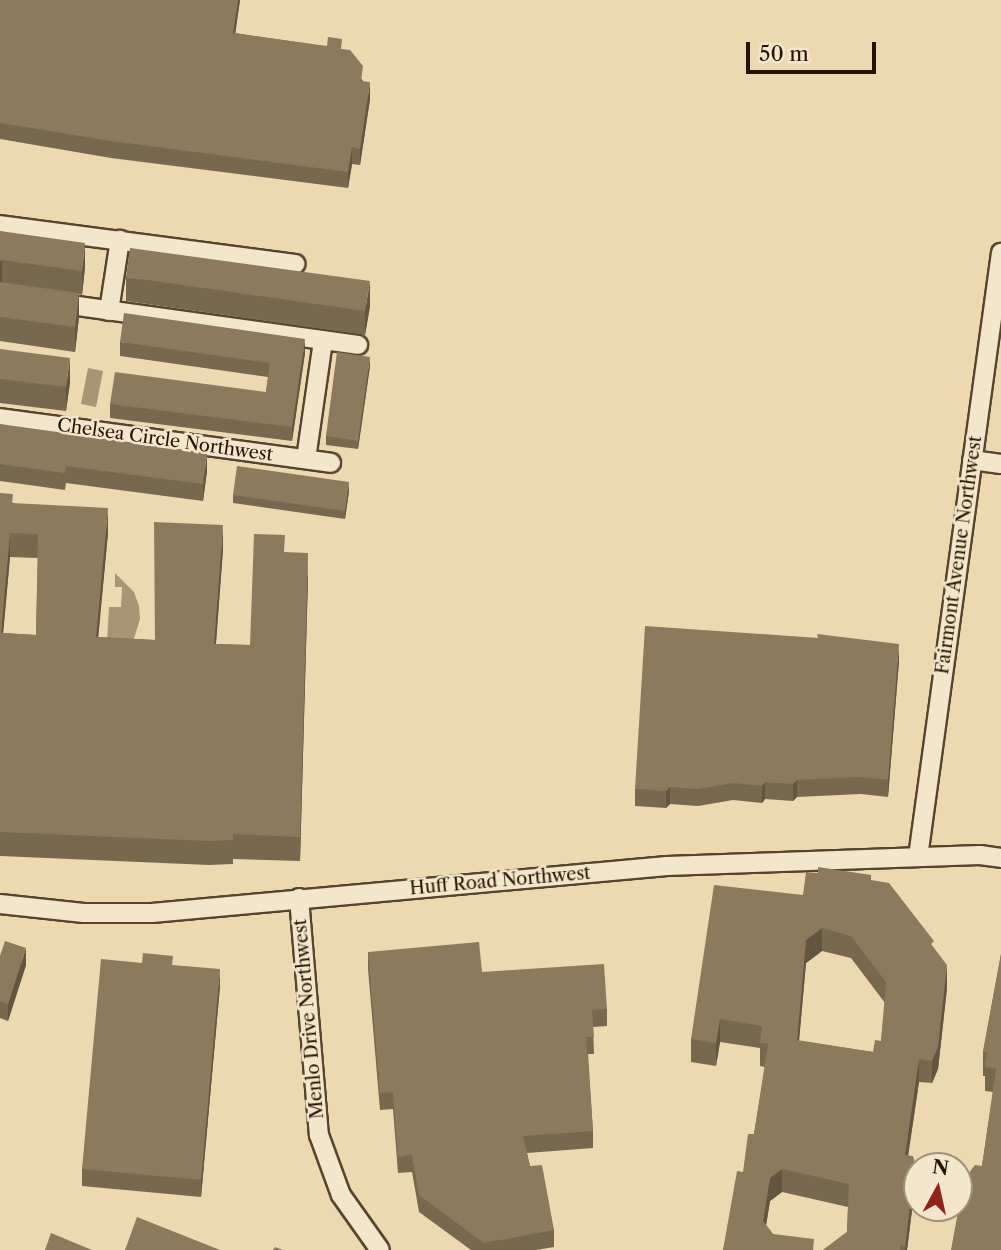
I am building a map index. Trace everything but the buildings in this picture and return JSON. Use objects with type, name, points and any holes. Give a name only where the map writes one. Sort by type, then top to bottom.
[{"type":"street","points":[[0,225],[295,264]]},
{"type":"street","points":[[109,311],[120,240]]},
{"type":"street","name":"Fairmont Avenue Northwest","points":[[918,858],[1001,253]]},
{"type":"street","points":[[36,300],[358,345]]},
{"type":"street","points":[[306,460],[323,341]]},
{"type":"street","name":"Chelsea Circle Northwest","points":[[0,418],[331,463]]},
{"type":"street","points":[[972,460],[1001,464]]},
{"type":"street","name":"Huff Road Northwest","points":[[0,904],[120,914],[667,866],[1001,858]]},
{"type":"street","name":"Menlo Drive Northwest","points":[[299,898],[319,1135],[341,1195],[380,1250]]},
{"type":"shaded area","points":[[88,368],[103,371],[96,407],[81,404]]},
{"type":"shaded area","points":[[115,573],[134,592],[139,606],[140,619],[133,642],[107,641],[109,607],[121,607],[122,587],[115,587]]}]
